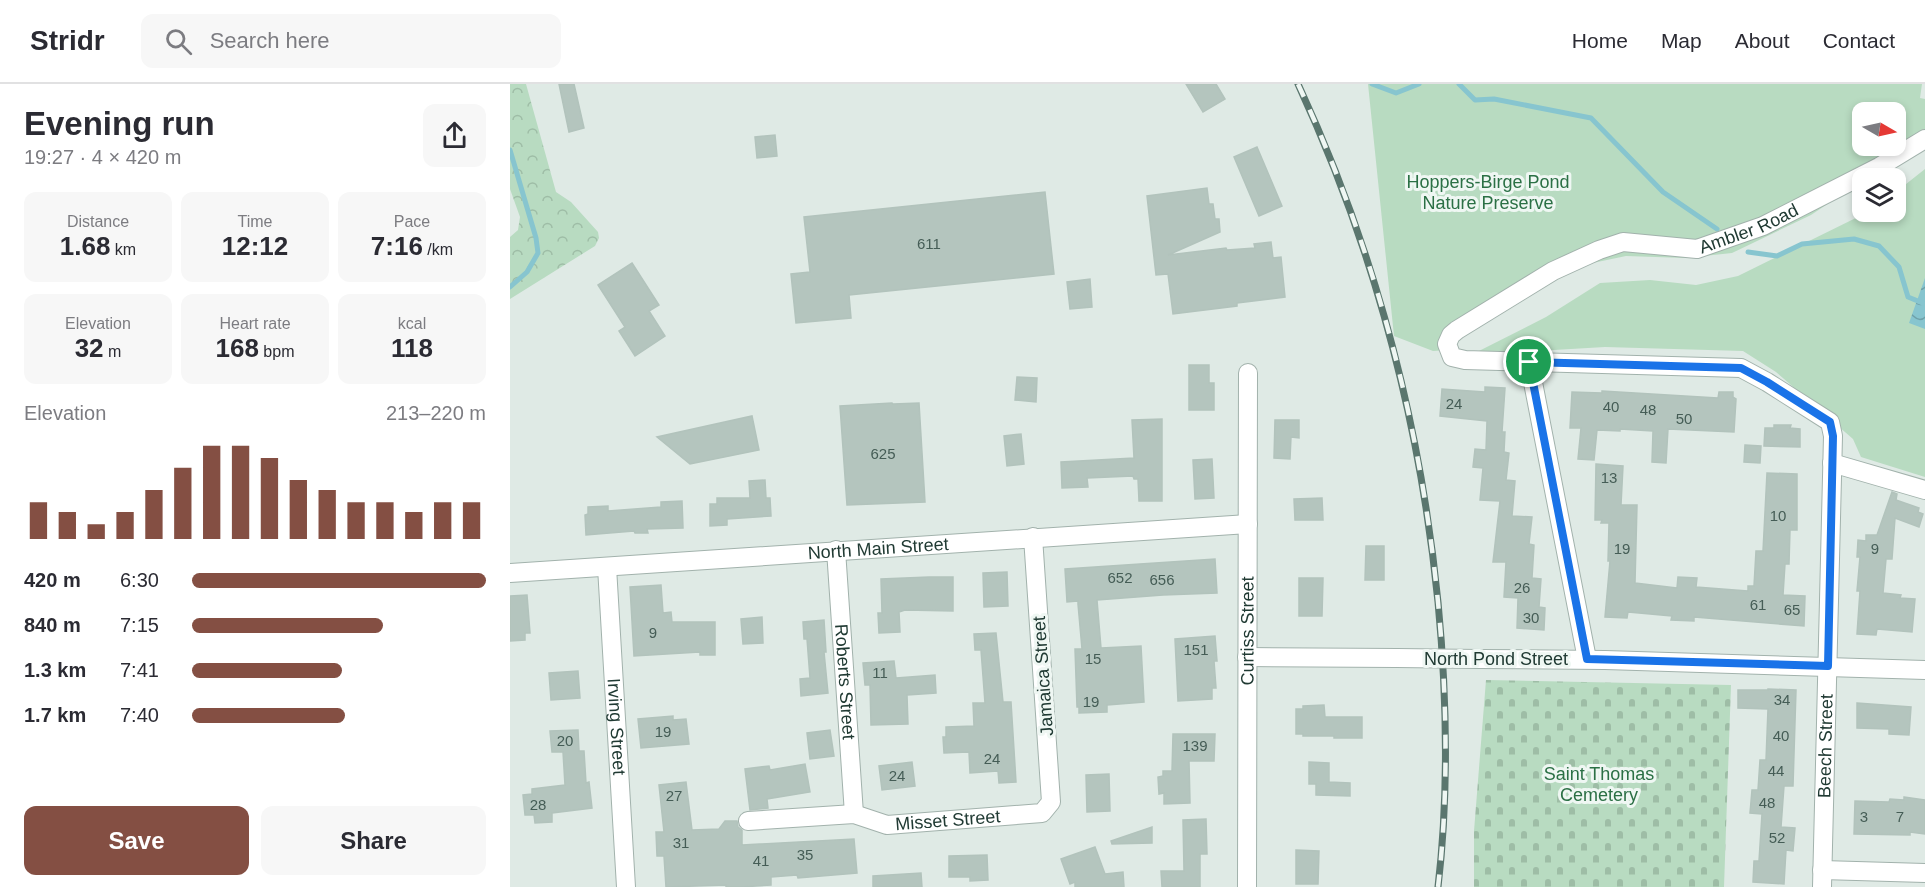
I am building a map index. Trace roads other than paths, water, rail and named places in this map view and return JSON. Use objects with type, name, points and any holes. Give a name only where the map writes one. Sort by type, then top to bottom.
[{"type":"street","name":"Ambler Road","points":[[1529,362],[1465,360],[1452,357],[1448,351],[1448,341],[1457,330],[1553,272],[1599,250],[1623,242],[1697,249],[1763,226],[1879,167],[1925,139]]},
{"type":"street","name":"Beech Street","points":[[1529,362],[1741,368],[1830,422],[1833,436],[1822,878]]},
{"type":"street","points":[[1529,362],[1587,659]]},
{"type":"street","name":"Curtiss Street","points":[[1247,887],[1248,373]]},
{"type":"street","points":[[1832,463],[1925,490]]},
{"type":"street","name":"North Main Street","points":[[510,573],[1248,524]]},
{"type":"street","name":"Jamaica Street","points":[[1034,537],[1051,802],[1042,813]]},
{"type":"street","name":"Roberts Street","points":[[836,550],[854,814]]},
{"type":"street","name":"Irving Street","points":[[607,567],[626,887]]},
{"type":"street","name":"North Pond Street","points":[[1247,657],[1587,659],[1925,670]]},
{"type":"street","name":"Misset Street","points":[[748,821],[854,814],[887,825],[1042,813]]},
{"type":"street","points":[[1822,878],[1925,873]]},
{"type":"water","points":[[1925,278],[1925,329],[1909,323]]},
{"type":"waterway","points":[[1372,84],[1396,93],[1419,84]]},
{"type":"waterway","points":[[1459,84],[1475,100],[1494,99],[1591,118],[1663,192],[1717,229]]},
{"type":"waterway","points":[[510,150],[536,238],[538,253],[527,272],[510,287]]},
{"type":"waterway","points":[[1748,252],[1777,256],[1802,244],[1854,239],[1879,246],[1899,267],[1908,297],[1925,304]]},
{"type":"railway","points":[[1298,84],[1350,209],[1371,273],[1390,337],[1419,468],[1438,602],[1443,673],[1446,745],[1442,852],[1438,887]]},
{"type":"park label","name":"Hoppers-Birge Pond Nature Preserve","points":[[1488,192]]},
{"type":"park label","name":"Saint Thomas Cemetery","points":[[1599,784]]}]
